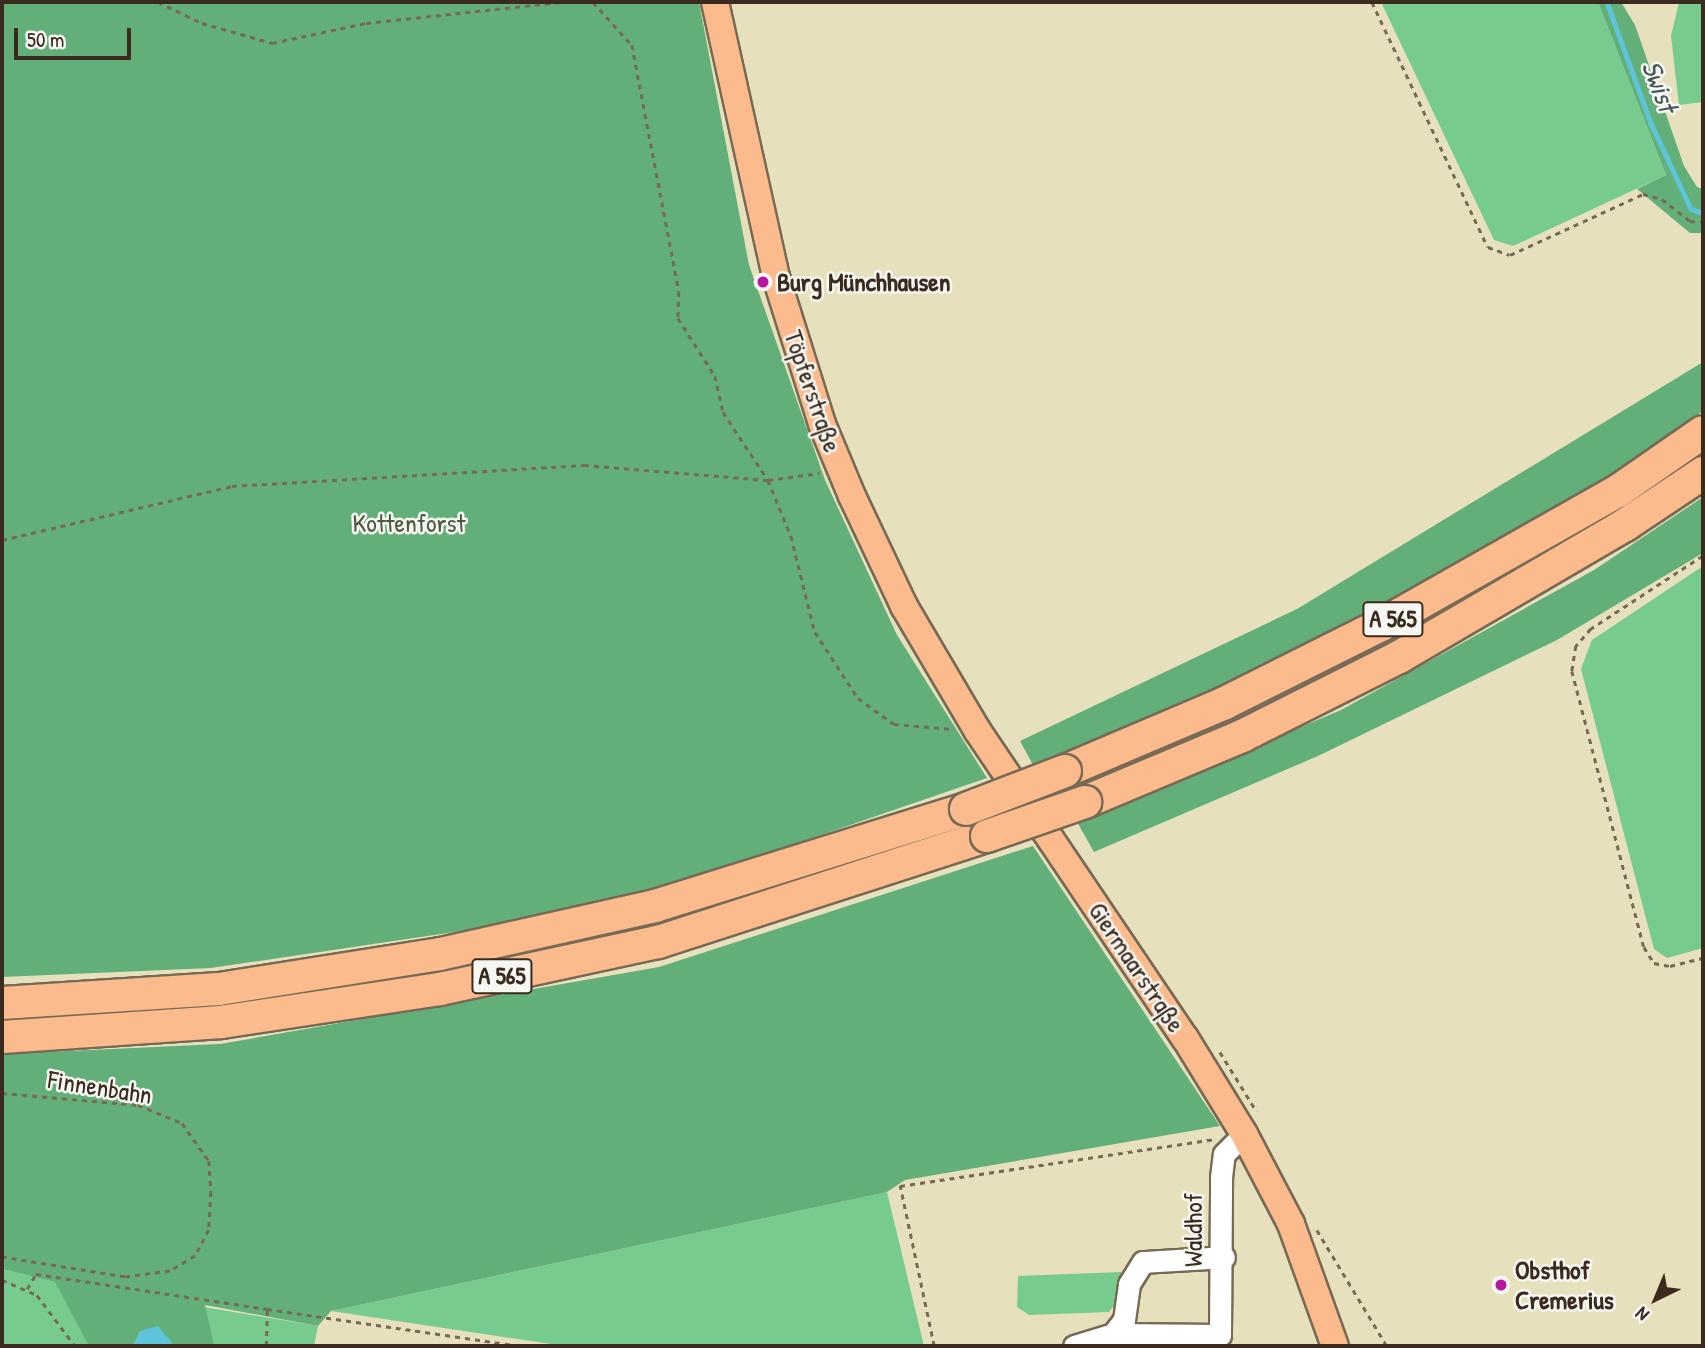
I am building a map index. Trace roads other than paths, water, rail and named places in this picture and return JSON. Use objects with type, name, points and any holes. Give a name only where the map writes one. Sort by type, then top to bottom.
[{"type":"highway","name":"A 565","points":[[2,1003],[219,989],[440,954],[655,906],[966,809],[1225,704],[1381,625],[1618,491],[1703,432]]},
{"type":"highway","name":"A 565","points":[[2,1037],[221,1022],[440,989],[658,942],[987,836],[1085,802],[1242,736],[1399,657],[1625,525],[1703,473]]},
{"type":"main road","name":"Töpferstraße","points":[[715,2],[776,277],[822,424],[904,606]]},
{"type":"main road","name":"Giermaarstraße","points":[[904,606],[972,722],[1185,1038],[1252,1126],[1335,1346]]},
{"type":"lane","name":"Waldhof","points":[[1113,1334],[1220,1335],[1224,1154],[1252,1126]]},
{"type":"lane","points":[[1074,1346],[1113,1334],[1124,1320],[1129,1284],[1143,1262],[1223,1258]]},
{"type":"water","points":[[158,1326],[174,1346],[133,1346],[140,1331]]},
{"type":"waterway","name":"Swist","points":[[1607,2],[1650,121],[1691,209],[1703,213]]},
{"type":"place","name":"Burg Münchhausen","points":[[763,282]]},
{"type":"place","name":"Obsthof Cremerius","points":[[1501,1285]]},
{"type":"park label","name":"Kottenforst","points":[[409,523]]}]
